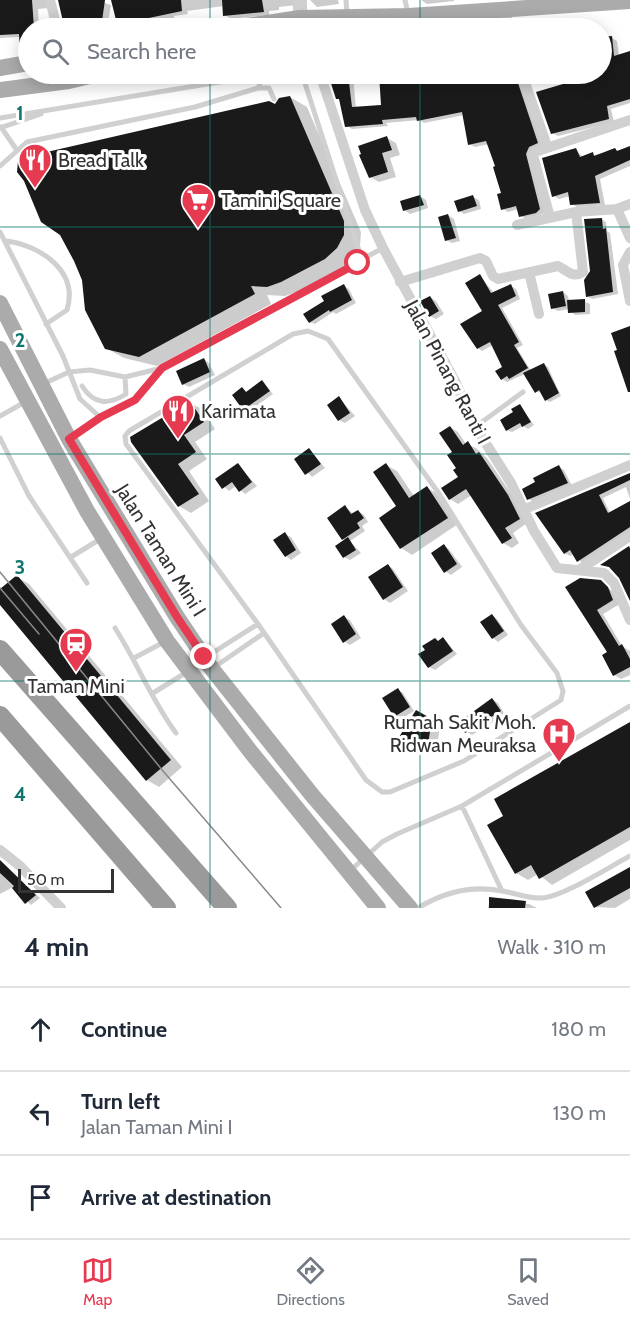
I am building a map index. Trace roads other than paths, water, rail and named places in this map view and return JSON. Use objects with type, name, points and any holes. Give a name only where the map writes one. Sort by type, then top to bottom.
[{"type":"highway","points":[[0,650],[227,908]]},
{"type":"highway","points":[[0,716],[166,908]]},
{"type":"main road","points":[[329,18],[407,8],[452,6],[505,8],[630,1]]},
{"type":"main road","points":[[0,68],[18,65]]},
{"type":"main road","points":[[0,90],[46,84]]},
{"type":"main road","name":"Jalan Taman Mini I","points":[[0,303],[69,439],[177,617],[208,663],[366,858],[410,908]]},
{"type":"main road","points":[[0,349],[103,537],[167,641],[348,873],[378,908]]},
{"type":"street","points":[[50,0],[54,18]]},
{"type":"street","points":[[300,0],[302,18]]},
{"type":"street","points":[[505,8],[507,18]]},
{"type":"street","name":"Jalan Pinang Ranti I","points":[[323,84],[365,210],[400,282],[456,383],[475,427],[525,508],[534,531],[557,568],[604,573],[614,583],[630,620]]},
{"type":"street","points":[[525,84],[547,146]]},
{"type":"street","points":[[550,217],[533,155],[547,146],[630,120]]},
{"type":"street","points":[[517,225],[576,212],[617,209],[630,204]]},
{"type":"street","points":[[617,209],[630,238]]},
{"type":"street","points":[[400,282],[480,258],[486,261],[494,278],[558,266],[570,274],[583,272],[576,212]]},
{"type":"street","points":[[630,252],[623,265],[630,301]]},
{"type":"street","points":[[529,272],[539,314]]},
{"type":"street","points":[[525,508],[630,465]]},
{"type":"street","points":[[579,570],[630,536]]},
{"type":"street","points":[[0,850],[61,908]]},
{"type":"lane","points":[[0,73],[18,70]]},
{"type":"lane","points":[[0,86],[18,84]]},
{"type":"lane","points":[[0,118],[208,84]]},
{"type":"lane","points":[[258,88],[259,84]]},
{"type":"lane","points":[[305,84],[362,260]]},
{"type":"lane","points":[[0,166],[16,149],[27,142],[195,107],[258,88],[269,88],[274,99]]},
{"type":"lane","points":[[16,149],[0,127],[50,110]]},
{"type":"lane","points":[[0,232],[80,399],[101,417]]},
{"type":"lane","points":[[6,241],[16,242],[51,258],[69,288],[67,310],[46,324]]},
{"type":"lane","points":[[41,385],[69,372],[90,370],[125,377],[162,368],[383,248]]},
{"type":"lane","points":[[308,332],[328,339],[440,495],[521,625],[557,673],[564,691],[561,700],[464,761],[390,792],[382,792],[366,780],[264,633],[126,444],[125,436],[129,431],[293,334],[308,332]]},
{"type":"lane","points":[[69,439],[101,417],[135,400],[162,368]]},
{"type":"lane","points":[[82,386],[88,396],[97,402],[113,403],[126,394],[125,377]]},
{"type":"lane","points":[[475,427],[523,392]]},
{"type":"lane","points":[[0,416],[27,401]]},
{"type":"lane","points":[[0,438],[29,496],[87,584]]},
{"type":"lane","points":[[71,557],[103,537]]},
{"type":"lane","points":[[208,663],[258,624]]},
{"type":"lane","points":[[115,628],[153,693],[160,711],[176,733]]},
{"type":"lane","points":[[208,663],[264,633]]},
{"type":"lane","points":[[134,658],[167,641]]},
{"type":"lane","points":[[153,693],[189,670]]},
{"type":"lane","points":[[348,873],[382,842],[462,806],[630,706]]},
{"type":"lane","points":[[462,806],[502,891]]},
{"type":"lane","points":[[418,908],[438,897],[468,888],[502,891],[527,897],[553,896],[630,856]]},
{"type":"tram line","points":[[0,572],[163,771],[281,908]]},
{"type":"tram line","points":[[0,588],[39,634]]},
{"type":"place","name":"Bread Talk","points":[[35,189]]},
{"type":"place","name":"Tamini Square","points":[[198,229]]},
{"type":"place","name":"Karimata","points":[[178,440]]},
{"type":"place","name":"Taman Mini","points":[[76,673]]},
{"type":"place","name":"Rumah Sakit Moh. Ridwan Meuraksa","points":[[559,763]]}]
